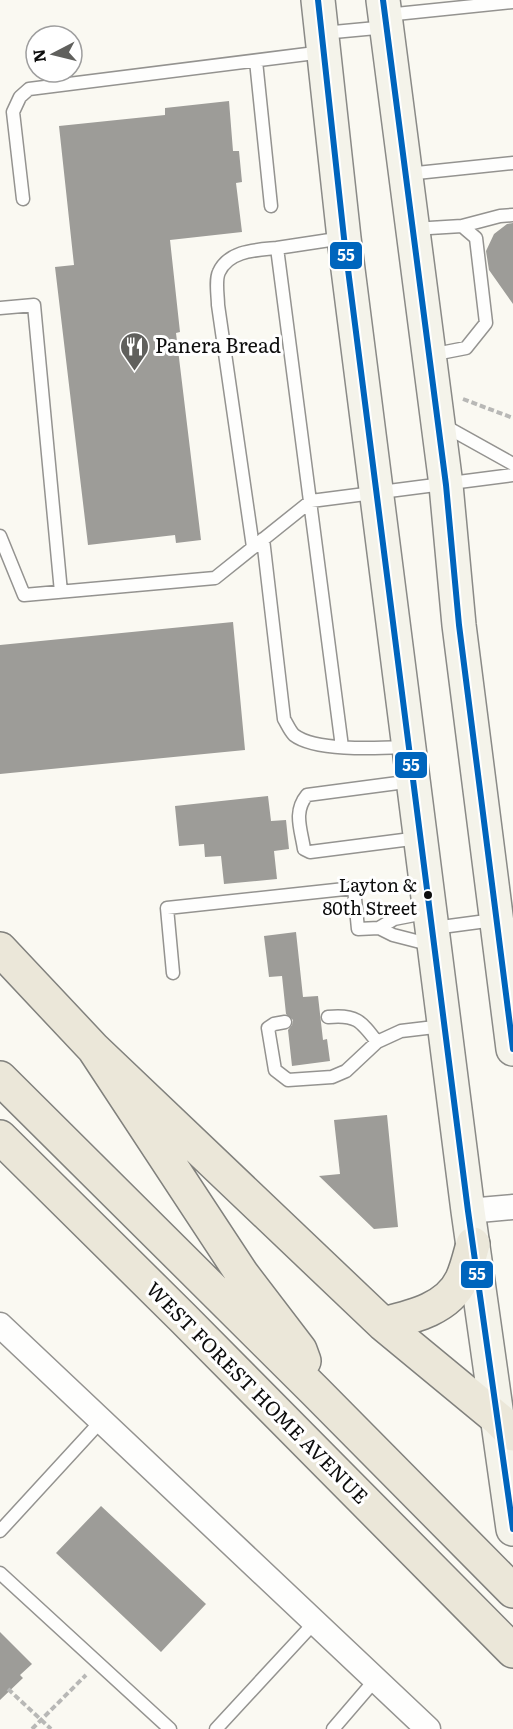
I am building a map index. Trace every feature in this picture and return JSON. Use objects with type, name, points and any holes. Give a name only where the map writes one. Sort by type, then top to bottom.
[{"type":"main road","points":[[318,0],[344,238],[468,1211],[506,1426],[508,1492],[513,1529]]},
{"type":"main road","points":[[385,14],[446,485],[459,625],[505,920],[513,1049]]},
{"type":"main road","points":[[0,949],[94,1049],[383,1324],[506,1426]]},
{"type":"main road","points":[[94,1049],[242,1274],[300,1350],[315,1391]]},
{"type":"main road","points":[[0,1078],[315,1391],[513,1592]]},
{"type":"main road","name":"WEST FOREST HOME AVENUE","points":[[0,1137],[513,1651]]},
{"type":"main road","points":[[383,1324],[417,1315],[443,1302],[453,1294],[462,1280],[473,1244]]},
{"type":"street","points":[[468,1211],[513,1207]]},
{"type":"street","points":[[0,1325],[428,1729]]},
{"type":"lane","points":[[23,199],[13,112],[20,97],[29,89],[256,61],[323,43],[385,14],[513,2]]},
{"type":"lane","points":[[256,61],[271,206]]},
{"type":"lane","points":[[406,175],[513,163]]},
{"type":"lane","points":[[413,229],[462,226],[513,215]]},
{"type":"lane","points":[[429,356],[466,348],[486,322],[476,238],[462,226]]},
{"type":"lane","points":[[344,238],[245,252],[228,262],[218,273],[218,305],[258,543],[284,719],[293,734],[312,743],[342,747],[410,747]]},
{"type":"lane","points":[[277,248],[342,747]]},
{"type":"lane","points":[[0,308],[34,305],[61,592]]},
{"type":"lane","points":[[437,422],[513,464]]},
{"type":"lane","points":[[0,536],[24,595],[215,578],[310,501],[513,475]]},
{"type":"lane","points":[[414,781],[307,795],[299,807],[298,818],[304,849],[310,852],[421,838]]},
{"type":"lane","points":[[173,973],[167,908],[354,888],[358,929],[379,928],[393,935],[505,920]]},
{"type":"lane","points":[[379,928],[393,919],[433,928]]},
{"type":"lane","points":[[328,1017],[348,1016],[361,1021],[377,1042]]},
{"type":"lane","points":[[285,1022],[268,1028],[275,1070],[288,1080],[332,1077],[346,1071],[377,1042],[402,1032],[445,1026]]},
{"type":"lane","points":[[0,1531],[102,1420]]},
{"type":"lane","points":[[0,1573],[170,1729]]},
{"type":"lane","points":[[216,1729],[314,1623]]},
{"type":"lane","points":[[333,1729],[375,1680]]},
{"type":"path","points":[[459,397],[513,418]]},
{"type":"path","points":[[32,1729],[99,1662]]},
{"type":"path","points":[[8,1689],[51,1729]]},
{"type":"building","points":[[229,101],[233,151],[239,151],[242,182],[236,183],[242,232],[170,240],[180,332],[176,333],[201,540],[176,543],[175,535],[88,545],[55,267],[74,265],[59,126],[165,115],[165,108]]},
{"type":"building","points":[[513,223],[513,304],[489,270],[486,251],[494,234],[507,224]]},
{"type":"building","points":[[233,622],[245,750],[0,774],[0,645]]},
{"type":"building","points":[[268,796],[271,821],[286,820],[289,849],[274,851],[277,879],[224,884],[221,856],[205,857],[204,844],[179,846],[175,806]]},
{"type":"building","points":[[296,932],[303,997],[318,996],[323,1040],[327,1039],[330,1061],[292,1066],[288,1030],[293,1020],[286,1014],[282,976],[269,977],[264,936]]},
{"type":"building","points":[[387,1115],[398,1227],[374,1229],[319,1176],[340,1174],[334,1120]]},
{"type":"building","points":[[101,1506],[206,1604],[161,1652],[56,1553]]},
{"type":"building","points":[[0,1632],[32,1664],[20,1675],[23,1678],[0,1700]]},
{"type":"transit line","name":"55","points":[[318,0],[344,238],[468,1211],[513,1529]]},
{"type":"transit line","name":"55","points":[[383,0],[446,485],[459,625],[513,1049]]},
{"type":"place","name":"Panera Bread","points":[[134,372]]},
{"type":"place","name":"Layton & 80th Street","points":[[428,895]]}]
